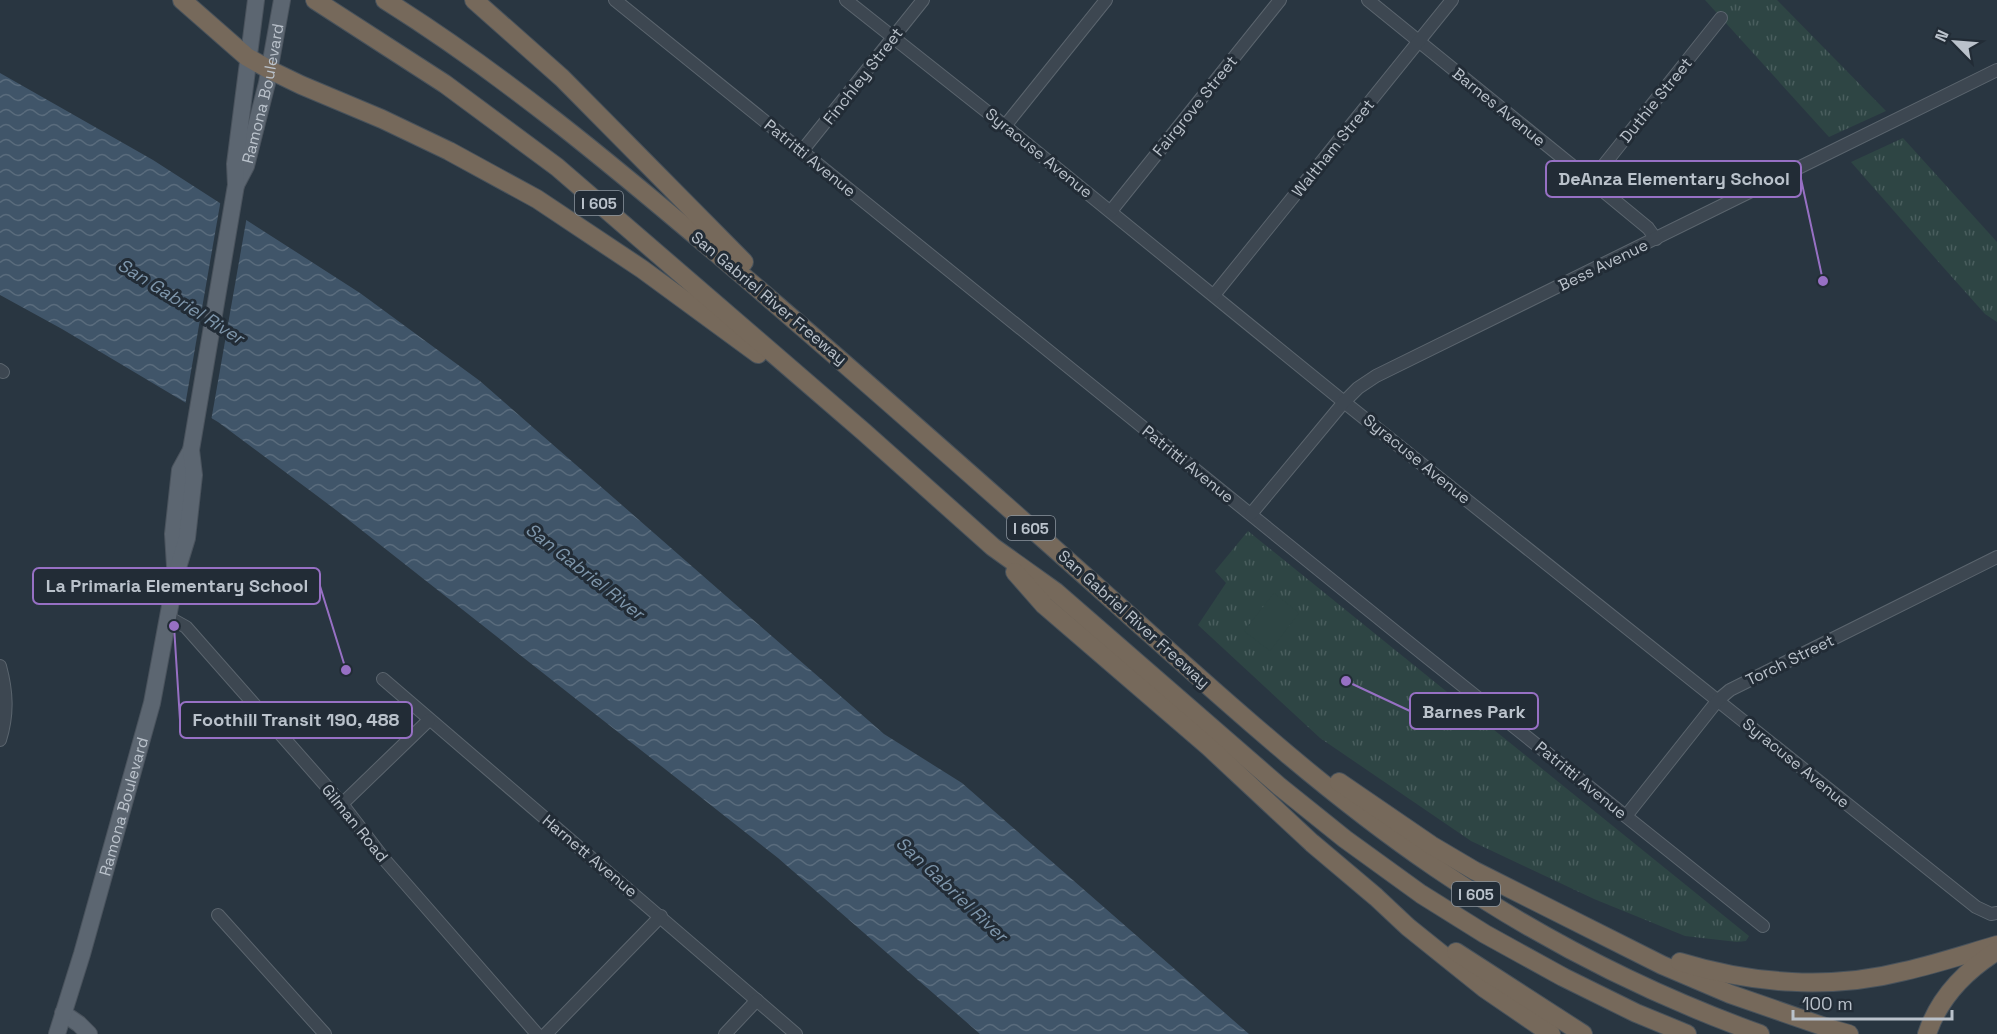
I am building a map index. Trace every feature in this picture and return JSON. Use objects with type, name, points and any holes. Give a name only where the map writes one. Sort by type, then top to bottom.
[{"type":"highway","points":[[182,0],[247,57],[270,70],[411,133],[537,199],[642,269],[864,432]]},
{"type":"highway","name":"San Gabriel River Freeway","points":[[315,0],[445,84],[557,167],[864,432],[993,547],[1056,592],[1279,786],[1345,839],[1421,894],[1485,934],[1563,977],[1636,1013],[1687,1034]]},
{"type":"highway","name":"San Gabriel River Freeway","points":[[385,0],[483,66],[602,156],[836,355],[1225,701],[1357,810],[1435,867],[1496,907],[1574,952],[1644,987],[1712,1017],[1760,1034]]},
{"type":"highway","points":[[474,0],[562,78],[836,355]]},
{"type":"highway","points":[[993,547],[1044,605],[1209,747],[1407,927],[1484,988],[1551,1034]]},
{"type":"highway","points":[[1225,701],[1431,845],[1510,889],[1662,965],[1730,994],[1849,1034]]},
{"type":"highway","points":[[1376,897],[1472,963],[1583,1034]]},
{"type":"highway","points":[[1610,938],[1659,956],[1716,972],[1796,983],[1849,981],[1904,972],[1997,945]]},
{"type":"highway","points":[[1928,1034],[1940,1008],[1953,988],[1979,962],[1997,951]]},
{"type":"main road","name":"Ramona Boulevard","points":[[57,1034],[82,954],[149,712],[168,617],[176,574],[173,534],[180,470],[192,442],[236,185],[235,164],[256,0]]},
{"type":"main road","name":"Ramona Boulevard","points":[[236,185],[246,166],[270,70],[281,6]]},
{"type":"main road","points":[[63,1013],[80,1024],[89,1034]]},
{"type":"street","name":"Patritti Avenue","points":[[615,0],[1763,926]]},
{"type":"street","name":"Syracuse Avenue","points":[[846,0],[1976,907],[1994,913]]},
{"type":"street","name":"Finchley Street","points":[[802,152],[923,0]]},
{"type":"street","points":[[1005,126],[1106,0]]},
{"type":"street","name":"Fairgrove Street","points":[[1111,211],[1280,0]]},
{"type":"street","name":"Barnes Avenue","points":[[1368,0],[1648,228],[1656,239]]},
{"type":"street","name":"Waltham Street","points":[[1214,295],[1452,0]]},
{"type":"street","name":"Duthie Street","points":[[1591,181],[1721,18]]},
{"type":"street","name":"Bess Avenue","points":[[1251,514],[1344,402],[1358,388],[1376,376],[1997,70]]},
{"type":"street","name":"Torch Street","points":[[1626,816],[1719,700],[1730,690],[1997,557]]},
{"type":"street","name":"Gilman Road","points":[[168,617],[186,627],[342,804],[384,859],[537,1034]]},
{"type":"street","points":[[0,666],[6,690],[5,724],[0,740]]},
{"type":"street","name":"Harnett Avenue","points":[[383,679],[796,1034]]},
{"type":"street","points":[[342,804],[429,720]]},
{"type":"street","points":[[218,915],[325,1034]]},
{"type":"street","points":[[546,1034],[661,916]]},
{"type":"street","points":[[725,1034],[757,1000]]},
{"type":"green space","points":[[1705,0],[1777,0],[1886,111],[1829,137]]},
{"type":"green space","points":[[1903,138],[1997,242],[1997,322],[1985,314],[1851,162]]},
{"type":"green space","points":[[1248,531],[1749,936],[1746,941],[1685,936],[1594,899],[1471,841],[1320,738],[1198,625],[1226,583],[1215,571]]},
{"type":"green space","points":[[1274,593],[1299,613],[1270,651],[1244,631]]},
{"type":"water","name":"San Gabriel River","points":[[0,73],[153,160],[360,293],[480,381],[884,734],[962,783],[1249,1034],[980,1034],[778,858],[336,510],[218,422],[62,329],[0,295]]},
{"type":"pier","points":[[221,199],[247,216],[211,421],[185,406]]},
{"type":"place","name":"DeAnza Elementary School","points":[[1823,281]]},
{"type":"place","name":"Foothill Transit 190, 488","points":[[174,626]]},
{"type":"place","name":"La Primaria Elementary School","points":[[346,670]]},
{"type":"place","name":"Barnes Park","points":[[1346,681]]}]
